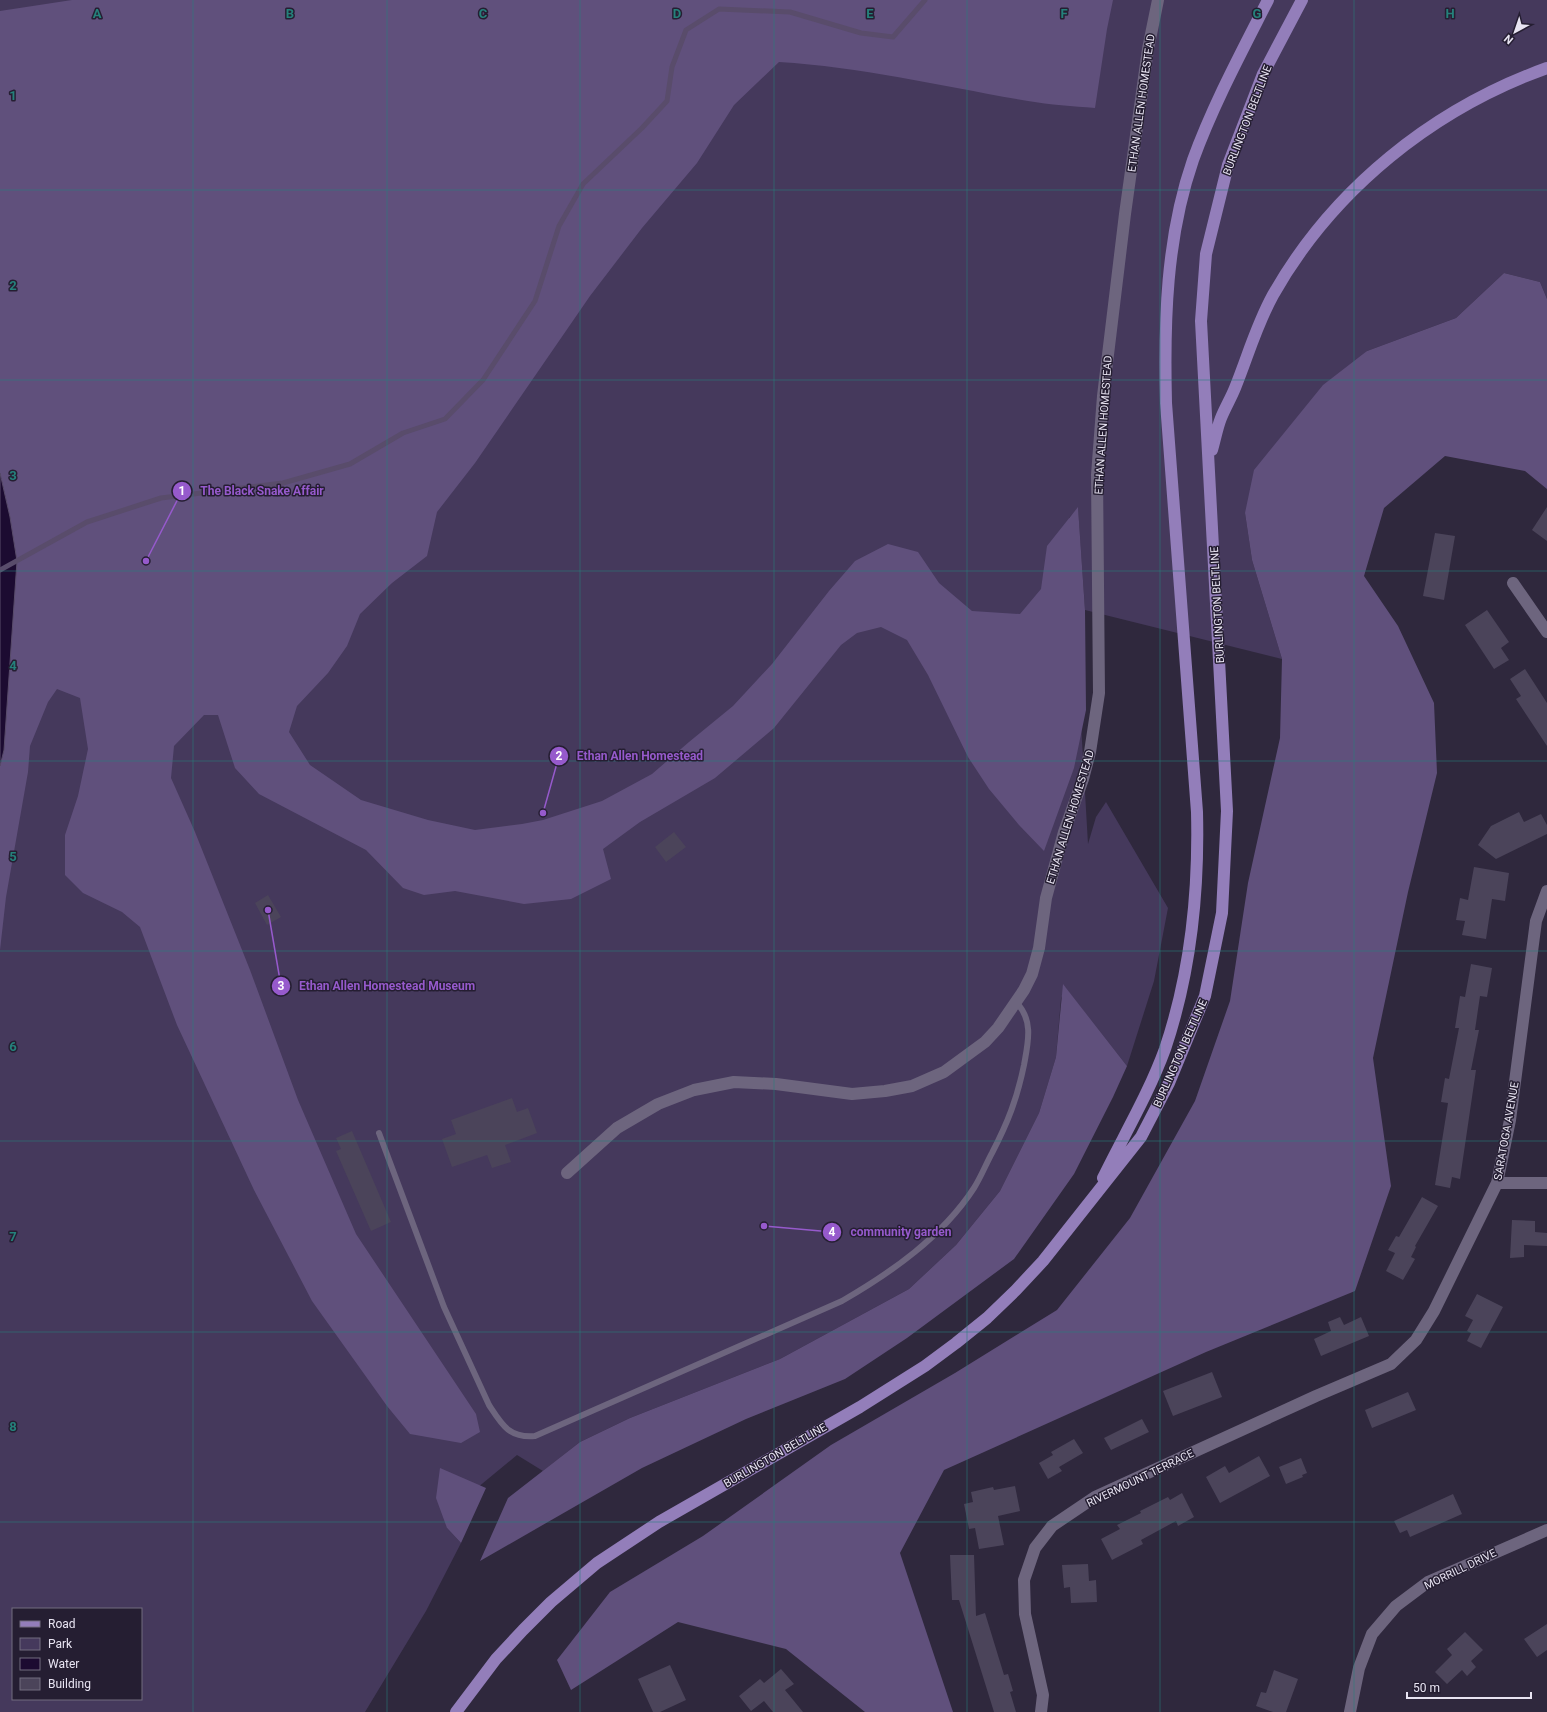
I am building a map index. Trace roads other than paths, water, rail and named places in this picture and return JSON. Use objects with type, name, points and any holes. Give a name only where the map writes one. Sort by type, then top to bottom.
[{"type":"main road","name":"BURLINGTON BELTLINE","points":[[1094,1197],[1140,1105],[1164,1049],[1182,992],[1189,955],[1195,900],[1198,812],[1166,403],[1166,318],[1170,265],[1175,230],[1193,161],[1220,96],[1268,0]]},
{"type":"main road","name":"BURLINGTON BELTLINE","points":[[456,1712],[496,1659],[523,1630],[551,1602],[597,1564],[659,1522],[866,1402],[925,1366],[962,1338],[1016,1290],[1043,1261],[1142,1137],[1169,1083],[1205,996],[1222,913],[1227,811],[1201,321],[1206,254],[1228,165],[1263,74],[1302,0]]},
{"type":"main road","points":[[1209,461],[1220,419],[1235,388],[1255,331],[1294,261],[1342,201],[1398,148],[1431,126],[1493,90],[1547,68]]},
{"type":"street","name":"ETHAN ALLEN HOMESTEAD","points":[[567,1173],[617,1128],[658,1104],[694,1090],[734,1082],[776,1084],[852,1094],[885,1091],[912,1086],[944,1072],[971,1053],[998,1028],[1016,1002],[1032,974],[1039,948],[1046,898],[1064,832],[1083,779],[1090,752],[1099,693],[1097,475],[1103,396],[1125,214],[1148,49],[1158,0]]},
{"type":"street","points":[[1513,584],[1547,632]]},
{"type":"street","name":"SARATOGA AVENUE","points":[[1367,1376],[1392,1364],[1416,1340],[1434,1311],[1497,1183],[1510,1120],[1536,921],[1547,891]]},
{"type":"street","points":[[1497,1183],[1547,1183]]},
{"type":"street","name":"RIVERMOUNT TERRACE","points":[[1041,1712],[1043,1695],[1025,1614],[1024,1580],[1036,1548],[1052,1526],[1095,1496],[1316,1396],[1367,1376]]},
{"type":"street","name":"MORRILL DRIVE","points":[[1350,1712],[1360,1668],[1372,1634],[1396,1606],[1428,1582],[1547,1530]]},
{"type":"lane","points":[[379,1133],[444,1308],[489,1404],[498,1418],[511,1433],[523,1437],[535,1436],[842,1301],[872,1284],[922,1246],[950,1219],[974,1187],[999,1141],[1018,1093],[1029,1037],[1024,1010],[1016,1002]]},
{"type":"water","points":[[0,473],[10,517],[17,561],[4,750],[0,766]]},
{"type":"waterway","points":[[0,570],[87,522],[161,498],[283,483],[350,464],[403,433],[445,419],[483,380],[535,301],[559,226],[583,184],[642,128],[667,101],[672,67],[686,30],[719,9],[790,12],[861,33],[893,37],[925,0]]},
{"type":"place","name":"The Black Snake Affair","points":[[146,561]]},
{"type":"place","name":"Ethan Allen Homestead","points":[[543,813]]},
{"type":"place","name":"Ethan Allen Homestead Museum","points":[[268,910]]},
{"type":"place","name":"community garden","points":[[764,1226]]}]
